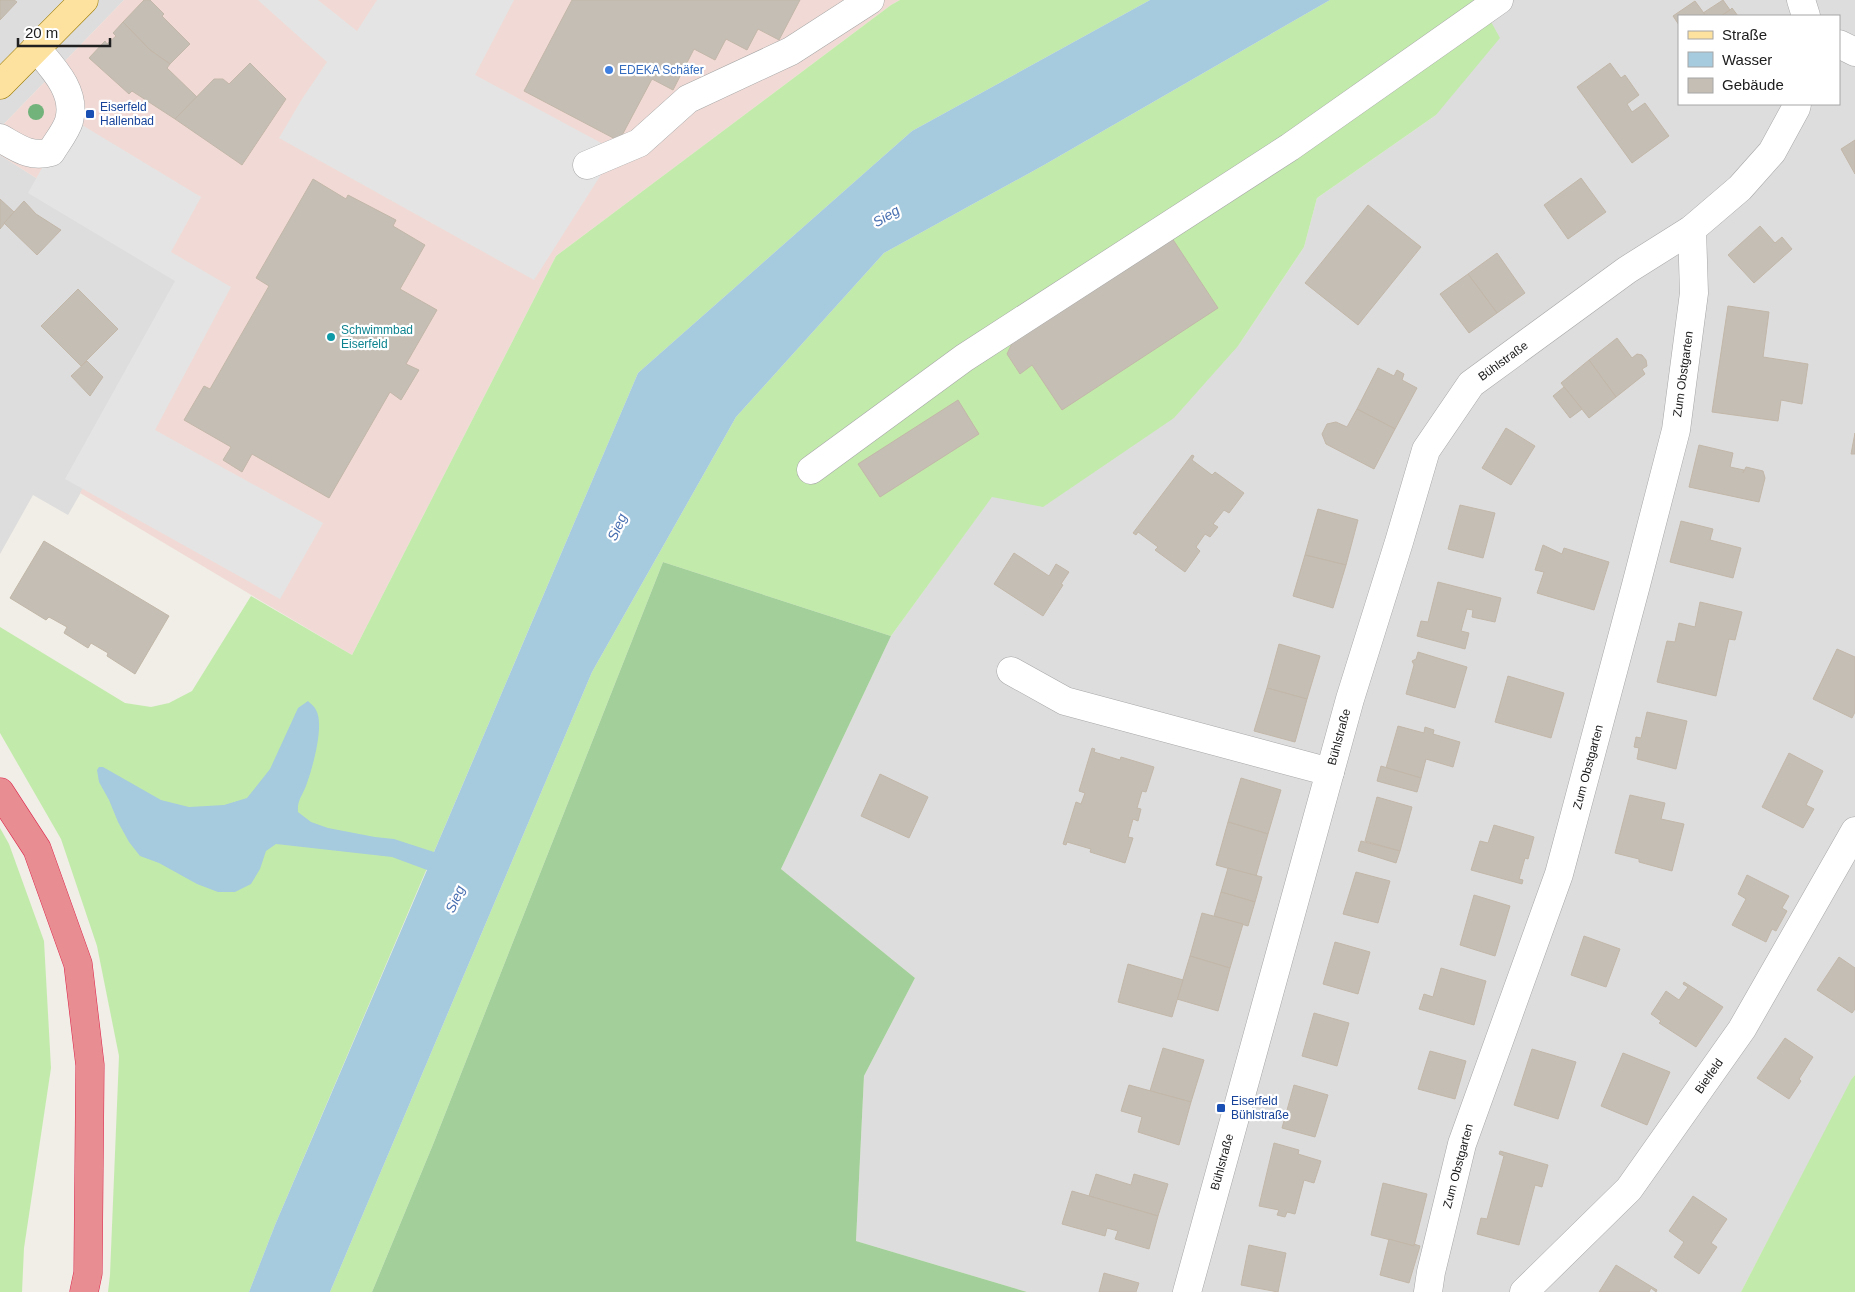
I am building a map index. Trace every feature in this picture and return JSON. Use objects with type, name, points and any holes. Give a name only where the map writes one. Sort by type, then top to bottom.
[{"type":"highway","points":[[0,792],[37,849],[78,964],[90,1065],[88,1273],[84,1292]]},
{"type":"main road","points":[[0,85],[84,0]]},
{"type":"street","points":[[587,165],[639,143],[688,99],[790,51],[870,0]]},
{"type":"street","points":[[811,470],[964,358],[1290,147],[1499,0]]},
{"type":"street","points":[[1801,0],[1806,15]]},
{"type":"street","points":[[1840,44],[1855,52]]},
{"type":"street","points":[[0,138],[27,153],[40,155],[51,152],[69,122],[69,102],[62,80],[36,48]]},
{"type":"street","name":"Bühlstraße","points":[[1187,1292],[1350,699],[1426,450],[1471,384],[1627,270],[1692,229],[1740,188],[1772,152],[1797,105]]},
{"type":"street","name":"Zum Obstgarten","points":[[1428,1292],[1431,1272],[1462,1144],[1559,874],[1673,439],[1694,293],[1692,229]]},
{"type":"street","name":"Bühlstraße","points":[[1011,671],[1065,701],[1330,772]]},
{"type":"street","name":"Bielfeld","points":[[1524,1292],[1634,1181],[1742,1029],[1855,831]]},
{"type":"shaded area","points":[[0,0],[124,0],[0,128]]},
{"type":"shaded area","points":[[124,0],[900,0],[556,256],[352,655],[80,493],[201,283],[0,155],[0,128]]},
{"type":"shaded area","points":[[258,0],[318,0],[357,31],[377,0],[514,0],[475,75],[616,151],[534,280],[279,138],[327,62]]},
{"type":"shaded area","points":[[1479,0],[1855,0],[1855,1075],[1741,1292],[1027,1292],[856,1241],[864,1076],[915,978],[781,869],[891,636],[992,496],[1043,506],[1238,346],[1304,247],[1317,198],[1436,115]]},
{"type":"shaded area","points":[[82,125],[201,197],[171,252],[231,287],[155,430],[323,523],[280,599],[65,479],[175,281],[28,193],[51,152]]},
{"type":"shaded area","points":[[0,155],[201,283],[68,515],[33,495],[0,554]]},
{"type":"green space","points":[[900,0],[1150,0],[912,131],[638,373],[275,1225],[249,1292],[108,1292],[119,1056],[97,946],[61,839],[0,733],[0,627],[125,703],[151,707],[169,703],[192,691],[251,596],[352,655],[556,256]]},
{"type":"green space","points":[[1330,0],[1479,0],[1500,38],[1436,115],[1317,198],[1304,247],[1238,346],[1174,418],[1043,507],[992,497],[891,636],[663,562],[434,1142],[372,1292],[330,1292],[592,672],[736,417],[884,253],[1044,165]]},
{"type":"green space","points":[[663,562],[891,636],[781,869],[915,978],[864,1076],[856,1241],[1027,1292],[372,1292],[434,1142]]},
{"type":"green space","points":[[0,828],[9,844],[44,941],[51,1068],[24,1248],[22,1292],[0,1292]]},
{"type":"green space","points":[[1855,1075],[1855,1292],[1741,1292],[1851,1080]]},
{"type":"water","name":"Sieg","points":[[1150,0],[1330,0],[1044,165],[884,253],[736,417],[592,672],[330,1292],[249,1292],[275,1225],[427,870],[392,857],[276,844],[266,851],[260,869],[251,884],[235,892],[218,892],[197,884],[159,863],[140,856],[129,842],[99,782],[97,770],[99,767],[103,767],[161,800],[189,807],[224,805],[247,798],[270,769],[298,708],[308,701],[315,709],[319,726],[317,748],[306,786],[299,802],[298,812],[311,822],[328,828],[394,839],[434,852],[638,373],[912,131]]},
{"type":"building","points":[[0,0],[14,0],[17,2],[0,20]]},
{"type":"building","points":[[144,0],[150,0],[164,14],[162,16],[190,44],[170,64],[150,50],[123,22]]},
{"type":"building","name":"EDEKA Schäfer","points":[[572,0],[800,0],[779,40],[758,29],[747,50],[726,39],[715,60],[694,49],[673,90],[652,79],[619,141],[524,91]]},
{"type":"building","points":[[1723,0],[1730,10],[1722,15],[1705,15],[1703,13]]},
{"type":"building","points":[[1695,1],[1705,15],[1678,15],[1678,24],[1673,16]]},
{"type":"building","points":[[1732,8],[1737,15],[1722,15]]},
{"type":"building","points":[[123,22],[150,50],[170,64],[167,68],[197,97],[175,119],[132,91],[129,94],[89,58],[105,41],[107,44],[116,36],[113,33]]},
{"type":"building","points":[[250,63],[286,99],[242,165],[175,119],[214,79],[223,79],[229,84]]},
{"type":"building","points":[[1610,63],[1621,78],[1625,75],[1639,95],[1627,104],[1632,112],[1645,103],[1669,136],[1632,163],[1577,87]]},
{"type":"building","points":[[1855,140],[1855,174],[1841,149]]},
{"type":"building","points":[[1581,178],[1606,212],[1568,239],[1544,205]]},
{"type":"building","name":"Schwimmbad Eiserfeld","points":[[313,179],[346,199],[348,195],[396,220],[393,226],[425,245],[400,289],[437,310],[406,364],[419,370],[401,400],[390,392],[329,498],[252,454],[242,472],[223,460],[231,447],[184,420],[204,386],[210,389],[269,286],[256,278]]},
{"type":"building","points":[[0,199],[14,212],[0,229]]},
{"type":"building","points":[[24,201],[36,214],[61,230],[37,255],[4,223]]},
{"type":"building","points":[[1368,205],[1421,247],[1358,325],[1305,283]]},
{"type":"building","points":[[1760,226],[1775,243],[1782,237],[1792,249],[1754,283],[1728,255]]},
{"type":"building","points":[[1170,235],[1218,308],[1062,410],[1032,365],[1020,374],[1007,354],[1014,339]]},
{"type":"building","points":[[1497,253],[1525,293],[1497,313],[1468,274]]},
{"type":"building","points":[[1468,274],[1497,313],[1469,333],[1440,294]]},
{"type":"building","points":[[78,289],[118,329],[81,366],[41,326]]},
{"type":"building","points":[[1728,306],[1769,312],[1763,357],[1808,364],[1802,404],[1781,400],[1778,421],[1712,412]]},
{"type":"building","points":[[1617,338],[1632,358],[1637,354],[1642,355],[1646,360],[1647,366],[1642,369],[1645,374],[1616,397],[1589,360]]},
{"type":"building","points":[[1589,360],[1616,397],[1589,418],[1561,383]]},
{"type":"building","points":[[87,361],[103,377],[90,396],[71,376]]},
{"type":"building","points":[[1378,368],[1394,376],[1397,370],[1404,374],[1402,380],[1417,388],[1395,429],[1357,409]]},
{"type":"building","points":[[1564,387],[1582,409],[1570,418],[1553,396]]},
{"type":"building","points":[[958,400],[979,434],[880,497],[858,464]]},
{"type":"building","points":[[1357,409],[1395,429],[1374,469],[1326,444],[1322,434],[1327,424],[1336,422],[1347,427]]},
{"type":"building","points":[[1506,428],[1535,446],[1511,485],[1482,468]]},
{"type":"building","points":[[1855,433],[1855,454],[1851,454]]},
{"type":"building","points":[[1699,445],[1733,453],[1730,467],[1744,470],[1743,473],[1746,467],[1763,471],[1765,478],[1759,502],[1689,487]]},
{"type":"building","points":[[1192,455],[1194,456],[1192,460],[1212,475],[1215,472],[1244,493],[1229,513],[1224,510],[1213,524],[1218,527],[1210,537],[1205,534],[1196,547],[1200,551],[1185,572],[1155,550],[1158,547],[1138,532],[1136,535],[1133,533]]},
{"type":"building","points":[[1460,505],[1495,513],[1483,558],[1448,549]]},
{"type":"building","points":[[1318,509],[1358,520],[1346,565],[1305,555]]},
{"type":"building","points":[[1681,521],[1713,529],[1710,540],[1741,548],[1733,578],[1670,562]]},
{"type":"building","points":[[44,541],[169,616],[135,674],[107,656],[108,653],[91,643],[88,648],[64,633],[67,627],[49,617],[46,620],[10,598]]},
{"type":"building","points":[[1543,545],[1562,554],[1564,548],[1609,562],[1594,610],[1537,593],[1544,572],[1535,570]]},
{"type":"building","points":[[1014,553],[1049,576],[1056,564],[1069,572],[1043,616],[994,584]]},
{"type":"building","points":[[1305,555],[1346,565],[1333,608],[1293,596]]},
{"type":"building","points":[[1438,582],[1501,598],[1495,622],[1472,617],[1473,610],[1467,609],[1461,631],[1469,633],[1465,649],[1417,636],[1421,621],[1428,622]]},
{"type":"building","points":[[1700,602],[1742,612],[1735,640],[1729,639],[1716,696],[1657,682],[1667,641],[1675,642],[1679,623],[1695,627]]},
{"type":"building","points":[[1279,644],[1320,656],[1307,699],[1267,688]]},
{"type":"building","points":[[1837,649],[1855,657],[1855,712],[1852,718],[1813,699]]},
{"type":"building","points":[[1418,652],[1467,667],[1455,708],[1406,694],[1414,665],[1412,661],[1416,659]]},
{"type":"building","points":[[1508,676],[1564,693],[1551,738],[1495,722]]},
{"type":"building","points":[[1267,688],[1307,699],[1295,742],[1254,731]]},
{"type":"building","points":[[1647,712],[1687,721],[1676,769],[1637,759],[1639,748],[1634,747],[1636,737],[1641,738]]},
{"type":"building","points":[[1398,726],[1424,733],[1425,727],[1434,730],[1433,734],[1460,742],[1453,767],[1426,759],[1421,778],[1386,768]]},
{"type":"building","points":[[1092,748],[1095,749],[1094,752],[1120,760],[1121,757],[1154,767],[1146,792],[1142,791],[1137,808],[1141,809],[1138,821],[1133,819],[1128,837],[1133,838],[1125,863],[1090,852],[1091,849],[1067,842],[1066,845],[1063,844],[1076,802],[1081,804],[1085,793],[1079,791]]},
{"type":"building","points":[[1789,753],[1823,771],[1806,805],[1814,809],[1803,828],[1762,807]]},
{"type":"building","points":[[1381,766],[1421,778],[1417,792],[1377,781]]},
{"type":"building","points":[[880,774],[928,797],[909,838],[861,816]]},
{"type":"building","points":[[1241,778],[1281,790],[1268,834],[1228,822]]},
{"type":"building","points":[[1630,795],[1665,803],[1661,819],[1684,824],[1672,871],[1639,862],[1639,859],[1615,853]]},
{"type":"building","points":[[1377,797],[1412,807],[1400,851],[1365,841]]},
{"type":"building","points":[[1228,822],[1268,834],[1256,876],[1216,865]]},
{"type":"building","points":[[1494,825],[1534,837],[1528,859],[1525,858],[1519,879],[1523,880],[1522,884],[1471,870],[1480,841],[1488,843]]},
{"type":"building","points":[[1361,841],[1400,851],[1396,863],[1358,851]]},
{"type":"building","points":[[1228,868],[1262,877],[1255,902],[1221,892]]},
{"type":"building","points":[[1356,872],[1390,881],[1378,923],[1343,914]]},
{"type":"building","points":[[1747,875],[1789,896],[1782,908],[1787,911],[1776,931],[1772,929],[1766,942],[1732,925],[1746,899],[1738,894]]},
{"type":"building","points":[[1221,892],[1255,902],[1248,926],[1214,916]]},
{"type":"building","points":[[1474,895],[1510,906],[1495,956],[1460,945]]},
{"type":"building","points":[[1202,913],[1243,924],[1230,968],[1190,956]]},
{"type":"building","points":[[1584,936],[1620,949],[1606,987],[1571,975]]},
{"type":"building","points":[[1335,942],[1370,952],[1358,994],[1323,984]]},
{"type":"building","points":[[1190,956],[1230,968],[1218,1011],[1177,999]]},
{"type":"building","points":[[1839,957],[1855,968],[1855,1009],[1852,1013],[1817,990]]},
{"type":"building","points":[[1128,964],[1183,980],[1172,1017],[1118,1002]]},
{"type":"building","points":[[1441,968],[1486,981],[1474,1025],[1419,1009],[1424,994],[1433,997]]},
{"type":"building","points":[[1684,982],[1723,1007],[1696,1047],[1659,1023],[1661,1021],[1651,1014],[1666,991],[1679,1000],[1688,987],[1683,984]]},
{"type":"building","points":[[1314,1013],[1349,1023],[1337,1066],[1302,1056]]},
{"type":"building","points":[[1785,1038],[1813,1057],[1789,1099],[1757,1078]]},
{"type":"building","points":[[1163,1048],[1204,1060],[1191,1102],[1150,1091]]},
{"type":"building","points":[[1532,1049],[1576,1062],[1558,1119],[1514,1105]]},
{"type":"building","points":[[1430,1051],[1466,1061],[1455,1099],[1418,1089]]},
{"type":"building","points":[[1623,1053],[1670,1072],[1647,1125],[1601,1106]]},
{"type":"building","points":[[1129,1085],[1191,1102],[1179,1145],[1138,1132],[1142,1117],[1121,1111]]},
{"type":"building","points":[[1294,1085],[1328,1095],[1315,1137],[1282,1128]]},
{"type":"building","points":[[1274,1143],[1299,1150],[1298,1154],[1321,1161],[1314,1183],[1304,1180],[1295,1214],[1287,1212],[1285,1217],[1277,1215],[1279,1210],[1259,1206]]},
{"type":"building","points":[[1500,1151],[1548,1165],[1542,1187],[1535,1185],[1519,1245],[1477,1234],[1481,1218],[1487,1219],[1504,1156],[1499,1154]]},
{"type":"building","points":[[1096,1174],[1131,1185],[1134,1174],[1168,1184],[1158,1216],[1089,1196]]},
{"type":"building","points":[[1383,1183],[1427,1194],[1414,1246],[1371,1235]]},
{"type":"building","points":[[1072,1191],[1158,1216],[1149,1249],[1115,1239],[1118,1231],[1107,1228],[1105,1236],[1062,1224]]},
{"type":"building","points":[[1693,1196],[1727,1219],[1711,1243],[1717,1247],[1699,1274],[1674,1257],[1684,1242],[1669,1231]]},
{"type":"building","points":[[1389,1239],[1420,1246],[1409,1283],[1380,1275]]},
{"type":"building","points":[[1249,1245],[1286,1253],[1278,1292],[1241,1285]]},
{"type":"building","points":[[1616,1265],[1657,1290],[1656,1292],[1651,1288],[1649,1292],[1599,1292]]},
{"type":"building","points":[[1104,1273],[1139,1283],[1136,1292],[1099,1292]]},
{"type":"place","name":"EDEKA Schäfer","points":[[609,70]]},
{"type":"place","name":"Eiserfeld Hallenbad","points":[[90,114]]},
{"type":"place","name":"Schwimmbad Eiserfeld","points":[[331,337]]},
{"type":"place","name":"Eiserfeld Bühlstraße","points":[[1221,1108]]}]
